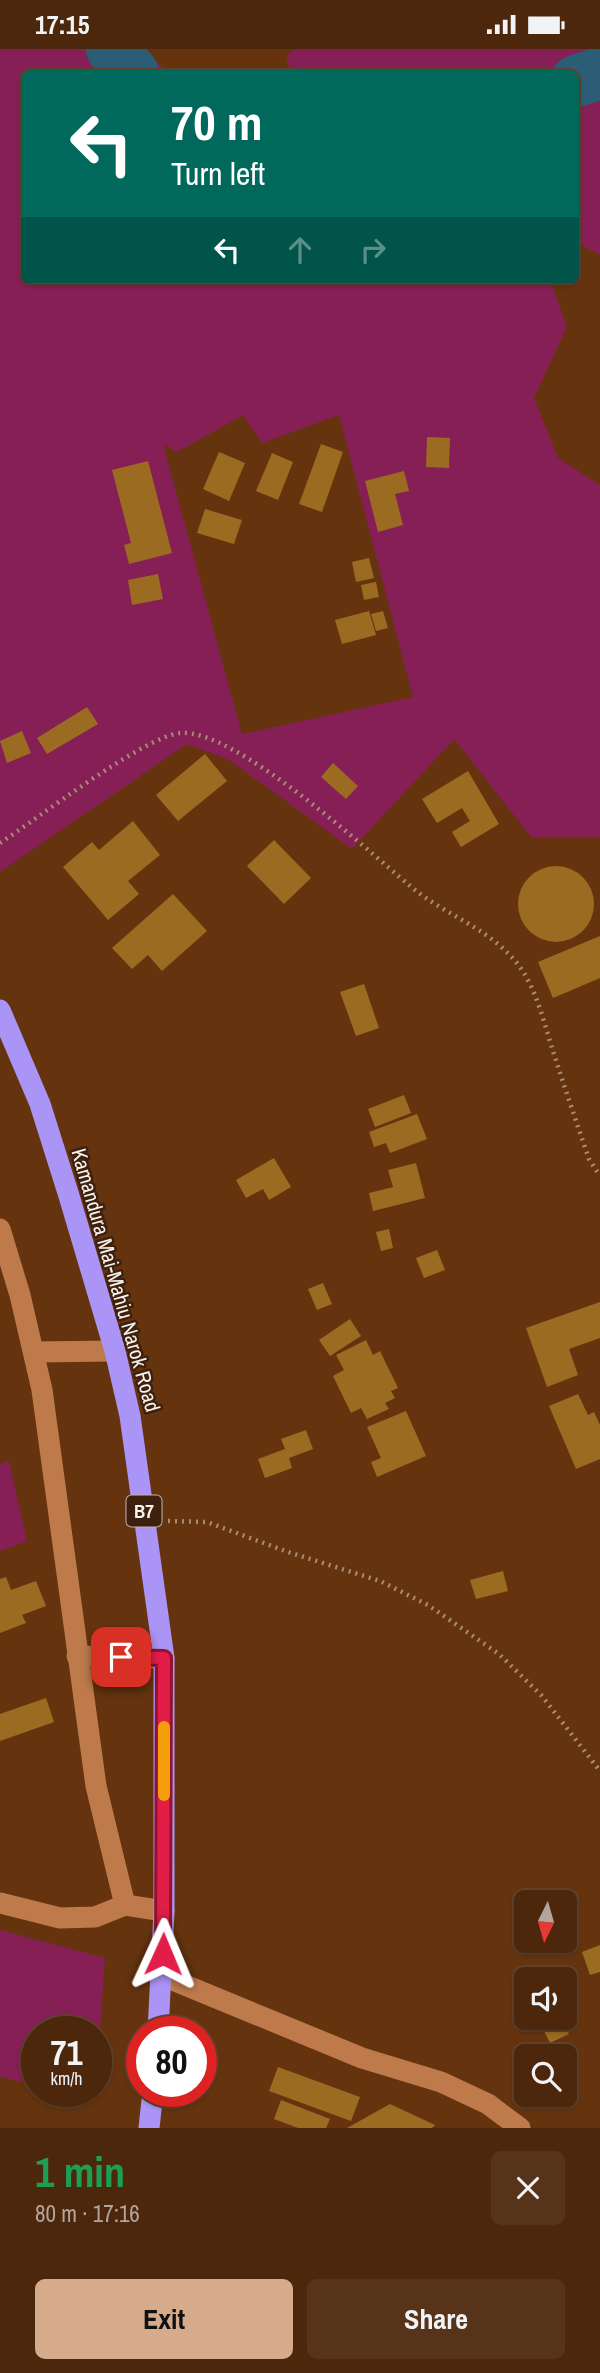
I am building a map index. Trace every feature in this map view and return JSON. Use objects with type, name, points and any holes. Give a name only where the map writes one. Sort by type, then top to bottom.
[{"type":"highway","name":"Kamandura Mai-Mahiu Narok Road","points":[[0,1010],[40,1104],[114,1351],[130,1416],[164,1658],[164,1911],[159,2016]]},
{"type":"highway","points":[[149,2128],[151,2107]]},
{"type":"street","points":[[0,1229],[34,1352],[65,1547],[96,1786],[125,1905]]},
{"type":"street","points":[[34,1352],[114,1351]]},
{"type":"street","points":[[78,1656],[164,1658]]},
{"type":"street","points":[[0,1903],[60,1918],[79,1919],[95,1917],[125,1905],[164,1911]]},
{"type":"street","points":[[163,1976],[362,2058],[441,2082],[488,2104],[520,2128]]},
{"type":"path","points":[[0,843],[158,738],[194,732],[226,744],[331,819],[434,904],[480,928],[504,947],[523,972],[542,1016],[589,1159],[600,1176]]},
{"type":"path","points":[[146,1524],[175,1520],[207,1521],[288,1552],[380,1581],[428,1605],[508,1662],[542,1696],[600,1771]]},
{"type":"shaded area","points":[[0,49],[143,49],[166,70],[21,70],[21,284],[551,284],[567,327],[534,398],[558,458],[600,485],[600,837],[532,838],[454,739],[352,849],[229,760],[187,744],[0,872]],"holes":[[[243,415],[262,443],[339,415],[413,697],[242,734],[163,444],[177,452]]]},
{"type":"shaded area","points":[[295,49],[600,49],[600,255],[579,244],[579,70],[290,70],[286,56]]},
{"type":"shaded area","points":[[9,1461],[27,1541],[0,1551],[0,1464]]},
{"type":"shaded area","points":[[0,1930],[105,1958],[101,2016],[21,2016],[21,2082],[0,2077]]},
{"type":"building","points":[[427,437],[450,438],[449,468],[426,467]]},
{"type":"building","points":[[321,444],[343,452],[322,512],[299,504]]},
{"type":"building","points":[[219,452],[245,463],[229,501],[203,489]]},
{"type":"building","points":[[272,453],[293,462],[278,500],[256,491]]},
{"type":"building","points":[[148,461],[172,553],[129,564],[124,545],[131,543],[112,470]]},
{"type":"building","points":[[404,471],[409,491],[395,494],[403,525],[378,532],[365,481]]},
{"type":"building","points":[[205,509],[242,520],[234,544],[197,533]]},
{"type":"building","points":[[369,558],[374,578],[356,582],[352,562]]},
{"type":"building","points":[[158,574],[163,599],[132,605],[128,580]]},
{"type":"building","points":[[376,582],[379,597],[364,600],[361,585]]},
{"type":"building","points":[[369,611],[376,635],[342,644],[335,620]]},
{"type":"building","points":[[383,611],[388,628],[376,631],[371,614]]},
{"type":"building","points":[[87,707],[98,724],[47,754],[37,738]]},
{"type":"building","points":[[22,731],[31,753],[7,763],[0,741]]},
{"type":"building","points":[[205,754],[227,781],[178,821],[156,795]]},
{"type":"building","points":[[333,763],[358,786],[346,799],[321,777]]},
{"type":"building","points":[[468,771],[499,824],[461,847],[452,832],[470,821],[462,808],[437,823],[422,799]]},
{"type":"building","points":[[133,821],[160,855],[128,881],[139,894],[108,920],[63,867],[92,842],[99,850]]},
{"type":"building","points":[[274,840],[311,878],[284,904],[247,866]]},
{"type":"building","points":[[556,866],[570,869],[583,877],[591,890],[594,904],[591,918],[583,931],[570,939],[556,942],[542,939],[529,931],[521,918],[518,904],[521,890],[529,877],[542,869]]},
{"type":"building","points":[[173,894],[207,931],[162,971],[148,955],[132,969],[112,948]]},
{"type":"building","points":[[600,936],[600,978],[553,998],[538,962]]},
{"type":"building","points":[[364,984],[379,1028],[356,1036],[340,992]]},
{"type":"building","points":[[404,1095],[411,1113],[375,1127],[368,1109]]},
{"type":"building","points":[[417,1114],[427,1139],[390,1153],[386,1143],[374,1147],[369,1132]]},
{"type":"building","points":[[274,1158],[291,1187],[269,1200],[263,1189],[246,1198],[236,1180]]},
{"type":"building","points":[[416,1163],[425,1198],[373,1211],[369,1193],[393,1187],[388,1170]]},
{"type":"building","points":[[389,1229],[393,1248],[381,1251],[376,1232]]},
{"type":"building","points":[[437,1250],[445,1270],[424,1278],[416,1258]]},
{"type":"building","points":[[323,1283],[332,1304],[317,1310],[308,1289]]},
{"type":"building","points":[[600,1302],[600,1338],[569,1349],[578,1375],[547,1387],[526,1328]]},
{"type":"building","points":[[350,1319],[361,1336],[330,1356],[319,1340]]},
{"type":"building","points":[[366,1340],[373,1355],[380,1351],[398,1388],[391,1391],[395,1398],[385,1403],[389,1409],[367,1419],[361,1408],[351,1413],[333,1376],[344,1370],[336,1355]]},
{"type":"building","points":[[578,1394],[588,1415],[594,1412],[600,1425],[600,1459],[576,1469],[549,1406]]},
{"type":"building","points":[[406,1411],[426,1456],[377,1477],[371,1462],[381,1458],[367,1427]]},
{"type":"building","points":[[306,1430],[313,1449],[289,1458],[292,1468],[265,1478],[258,1459],[285,1449],[281,1439]]},
{"type":"building","points":[[503,1571],[508,1591],[476,1599],[470,1580]]},
{"type":"building","points":[[6,1577],[11,1590],[36,1581],[46,1606],[22,1615],[26,1623],[0,1633],[0,1579]]},
{"type":"building","points":[[46,1698],[54,1722],[0,1741],[0,1714]]},
{"type":"building","points":[[600,1945],[600,1972],[590,1975],[582,1952]]},
{"type":"building","points":[[544,2030],[567,2030],[569,2034],[550,2043]]},
{"type":"building","points":[[278,2067],[360,2097],[351,2121],[269,2091]]},
{"type":"building","points":[[281,2100],[330,2119],[326,2128],[298,2128],[274,2119]]},
{"type":"building","points":[[390,2104],[435,2125],[432,2128],[347,2128]]},
{"type":"waterway","points":[[112,49],[130,70]]},
{"type":"waterway","points":[[579,80],[600,73]]},
{"type":"slow traffic","points":[[164,1727],[164,1795]]},
{"type":"route","points":[[121,1657],[164,1658],[163,1954]]}]
